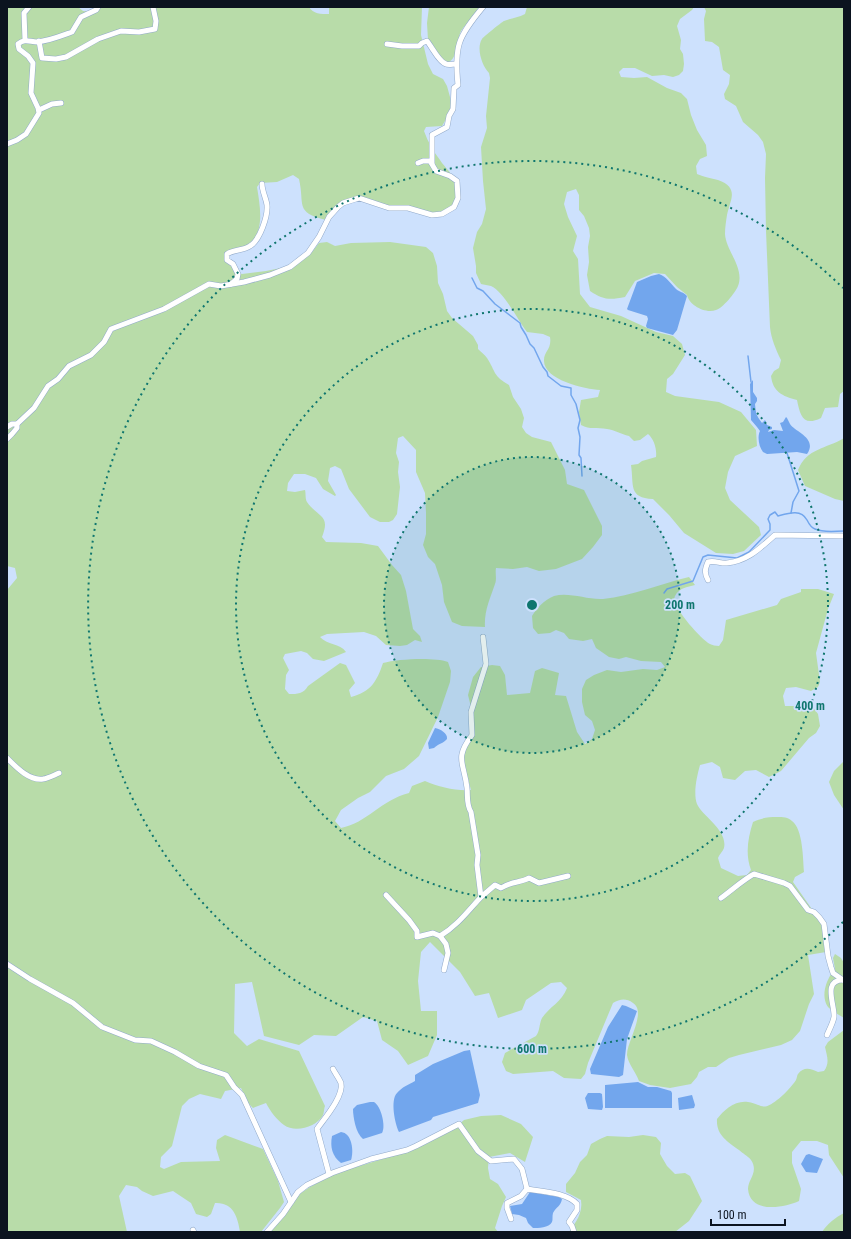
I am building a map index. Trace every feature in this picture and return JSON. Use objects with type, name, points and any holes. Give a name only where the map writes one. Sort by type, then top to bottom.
[{"type":"street","points":[[25,40],[24,13],[29,7]]},
{"type":"street","points":[[7,144],[26,134],[38,116],[39,110],[31,92],[32,63],[30,59],[18,48],[19,42],[25,40],[39,41],[72,32],[81,17],[96,10],[98,7]]},
{"type":"street","points":[[39,41],[42,58],[56,59],[66,57],[98,39],[115,32],[124,30],[139,32],[155,29],[156,21],[153,7]]},
{"type":"street","points":[[7,439],[16,428],[17,424],[34,408],[48,386],[58,379],[66,368],[92,355],[114,327],[164,309],[209,284],[221,286],[244,282],[290,267],[308,253],[329,217],[344,203],[355,199],[364,199],[389,208],[408,208],[428,215],[436,215],[454,207],[458,198],[457,181],[434,169],[432,163],[432,135],[447,127],[449,116],[453,110],[454,88],[458,85],[456,64],[459,41],[464,30],[483,7]]},
{"type":"street","points":[[387,44],[419,46],[422,42],[427,42],[434,50],[439,60],[445,64],[456,64]]},
{"type":"street","points":[[39,110],[52,104],[61,103]]},
{"type":"street","points":[[418,163],[428,161],[432,163]]},
{"type":"street","points":[[230,284],[237,279],[238,274],[233,264],[227,260],[227,254],[249,247],[256,242],[267,212],[262,184]]},
{"type":"street","points":[[7,427],[12,424],[17,424]]},
{"type":"street","points":[[708,580],[705,576],[704,570],[708,562],[712,561],[725,563],[738,561],[755,553],[775,535],[844,536]]},
{"type":"street","points":[[481,897],[477,865],[478,856],[471,812],[468,808],[467,788],[461,759],[464,746],[472,734],[471,712],[486,664],[483,636]]},
{"type":"street","points":[[7,758],[19,770],[34,778],[42,780],[59,773]]},
{"type":"street","points":[[721,898],[754,874],[790,886],[803,905],[808,910],[814,912],[820,917],[824,924],[828,956],[833,973],[843,980]]},
{"type":"street","points":[[440,936],[451,930],[481,897],[495,885],[501,888],[507,884],[524,881],[529,878],[539,883],[568,876]]},
{"type":"street","points":[[386,895],[409,920],[417,931],[417,937],[433,934],[440,936],[446,944],[448,953],[444,970]]},
{"type":"street","points":[[7,964],[73,1004],[102,1027],[135,1040],[151,1042],[175,1052],[199,1066],[226,1075],[234,1087],[242,1095],[291,1202]]},
{"type":"street","points":[[827,1035],[834,1018],[833,1002],[830,992],[832,986],[839,980],[843,980]]},
{"type":"street","points":[[330,1174],[317,1129],[336,1102],[340,1092],[341,1083],[333,1069]]},
{"type":"street","points":[[267,1232],[283,1214],[298,1192],[303,1189],[330,1174],[371,1159],[407,1150],[459,1124],[478,1151],[491,1161],[514,1159],[522,1170],[527,1189]]},
{"type":"street","points":[[511,1219],[507,1208],[508,1203],[521,1196],[527,1189]]},
{"type":"street","points":[[527,1189],[558,1194],[573,1199],[577,1204],[577,1210],[569,1222],[574,1232]]},
{"type":"green space","points":[[7,7],[78,7],[83,11],[94,12],[99,7],[309,7],[320,14],[329,14],[329,7],[422,7],[421,35],[428,64],[433,74],[443,79],[447,86],[452,109],[442,126],[426,127],[424,131],[433,150],[454,179],[456,195],[455,203],[444,212],[427,213],[394,208],[367,200],[354,199],[344,203],[326,220],[309,214],[305,210],[302,201],[299,179],[293,175],[277,182],[260,183],[257,187],[260,220],[257,235],[246,246],[225,255],[237,272],[242,274],[286,267],[301,256],[312,252],[319,243],[327,242],[335,246],[351,243],[390,242],[426,247],[433,253],[437,266],[438,283],[443,294],[447,311],[452,318],[473,336],[478,345],[478,349],[487,358],[497,376],[509,385],[513,397],[521,409],[524,418],[522,427],[526,433],[532,437],[551,442],[565,470],[567,484],[584,490],[602,526],[602,535],[582,559],[556,569],[539,571],[527,567],[513,569],[496,568],[496,582],[486,610],[485,627],[462,626],[452,622],[444,602],[442,585],[435,564],[428,557],[423,545],[426,534],[425,493],[416,472],[416,450],[403,436],[398,438],[396,453],[399,462],[398,472],[400,487],[397,514],[393,520],[389,522],[380,522],[370,517],[349,489],[341,469],[335,466],[330,468],[328,481],[336,495],[335,496],[323,489],[316,478],[305,474],[294,474],[288,483],[287,491],[295,492],[305,490],[307,502],[324,520],[325,524],[322,537],[326,542],[361,543],[378,546],[401,575],[406,591],[413,629],[420,636],[422,642],[415,640],[407,645],[386,645],[376,636],[364,632],[327,634],[320,637],[323,640],[340,647],[346,652],[324,661],[313,659],[307,653],[301,651],[285,654],[283,658],[289,670],[286,675],[285,689],[289,694],[298,694],[340,663],[346,665],[355,683],[349,690],[351,697],[364,692],[372,685],[376,680],[383,663],[416,659],[434,659],[448,662],[451,671],[450,682],[438,717],[419,756],[404,769],[386,776],[370,792],[358,798],[341,810],[335,821],[341,828],[359,821],[390,801],[409,793],[412,786],[425,781],[447,788],[471,790],[463,761],[466,745],[474,734],[473,715],[468,695],[473,677],[481,667],[492,665],[500,666],[505,675],[507,695],[530,693],[535,671],[542,668],[559,673],[555,695],[566,696],[577,732],[585,744],[592,739],[595,730],[592,721],[585,715],[582,702],[582,689],[586,680],[607,670],[621,672],[643,669],[657,670],[665,667],[661,662],[641,661],[626,657],[619,659],[609,657],[596,648],[592,639],[583,641],[569,639],[564,633],[556,630],[550,633],[538,634],[533,628],[532,616],[541,604],[554,596],[566,595],[603,599],[635,593],[689,577],[695,585],[684,588],[677,593],[675,600],[677,607],[687,622],[700,636],[710,644],[719,646],[723,640],[726,620],[777,605],[781,599],[801,592],[801,589],[818,589],[834,594],[828,609],[816,653],[820,682],[818,687],[811,691],[796,687],[786,688],[783,696],[785,706],[812,706],[818,714],[820,726],[816,733],[809,738],[781,771],[769,777],[756,770],[745,771],[735,780],[723,778],[720,767],[712,762],[700,765],[696,784],[695,795],[697,804],[719,829],[724,841],[724,848],[718,858],[721,868],[738,876],[747,875],[751,870],[748,858],[748,846],[753,822],[777,817],[789,819],[796,825],[802,845],[804,872],[795,877],[793,882],[823,925],[826,952],[808,955],[814,994],[800,1031],[792,1040],[781,1045],[729,1058],[716,1067],[708,1067],[699,1072],[691,1084],[670,1088],[650,1085],[639,1081],[630,1065],[627,1055],[638,1013],[637,1007],[633,1003],[628,1000],[623,1000],[613,1003],[588,1063],[585,1074],[581,1079],[564,1078],[553,1071],[513,1074],[506,1071],[502,1062],[505,1053],[536,1036],[542,1018],[559,1001],[567,988],[561,982],[551,983],[526,1000],[522,1010],[498,1018],[489,993],[475,996],[460,972],[430,942],[421,952],[418,981],[421,1011],[437,1011],[437,1035],[428,1056],[408,1065],[398,1051],[382,1040],[377,1021],[363,1017],[336,1036],[314,1035],[299,1045],[264,1036],[252,982],[235,984],[234,1033],[247,1046],[259,1039],[299,1051],[325,1106],[323,1115],[311,1126],[300,1129],[294,1128],[281,1123],[266,1103],[253,1108],[248,1103],[241,1088],[225,1091],[221,1099],[200,1094],[189,1099],[182,1106],[172,1146],[161,1157],[160,1167],[164,1169],[181,1162],[220,1161],[216,1148],[217,1140],[225,1135],[263,1149],[278,1181],[284,1202],[261,1232],[240,1232],[238,1221],[234,1212],[226,1205],[221,1203],[215,1203],[211,1214],[207,1217],[196,1214],[191,1203],[173,1191],[153,1196],[137,1187],[126,1185],[119,1196],[127,1232],[7,1232],[7,590],[17,578],[15,568],[7,566]]},
{"type":"green space","points":[[429,7],[487,7],[463,27],[459,35],[456,53],[452,60],[448,63],[442,61],[428,40],[427,23]]},
{"type":"green space","points":[[527,7],[694,7],[680,19],[677,26],[681,40],[680,49],[683,54],[684,64],[683,71],[679,75],[673,77],[664,75],[652,76],[635,68],[623,68],[619,72],[621,77],[647,77],[667,88],[681,93],[687,99],[697,130],[706,145],[707,156],[700,159],[696,166],[697,174],[725,183],[731,191],[732,195],[727,215],[725,234],[728,247],[739,273],[738,286],[719,309],[712,311],[703,310],[694,305],[688,299],[687,295],[665,274],[654,273],[635,281],[625,297],[615,299],[599,296],[590,291],[587,275],[589,262],[589,228],[584,216],[579,210],[579,195],[576,189],[567,192],[564,204],[577,236],[573,251],[578,259],[580,294],[590,307],[621,316],[656,332],[673,336],[682,344],[685,355],[673,374],[667,379],[666,392],[675,396],[719,402],[741,412],[756,430],[757,446],[735,456],[728,472],[725,488],[730,500],[759,527],[761,535],[744,551],[733,554],[716,553],[684,533],[653,499],[639,496],[636,493],[633,484],[631,465],[656,457],[652,439],[648,434],[640,440],[634,441],[629,436],[613,430],[581,425],[579,412],[581,400],[598,397],[600,390],[585,388],[566,382],[550,373],[546,367],[544,357],[550,344],[550,337],[543,334],[527,332],[501,294],[491,286],[481,284],[476,273],[473,248],[477,232],[482,224],[486,209],[481,147],[487,128],[486,116],[490,78],[481,57],[480,43],[483,38],[504,21],[525,14]]},
{"type":"green space","points":[[704,7],[844,8],[844,391],[840,394],[838,407],[825,408],[821,418],[815,420],[810,421],[803,418],[799,410],[797,400],[787,397],[776,390],[772,381],[771,376],[774,371],[779,368],[781,360],[771,335],[770,327],[766,231],[766,154],[763,142],[758,135],[743,122],[736,106],[725,99],[724,94],[729,84],[730,75],[723,70],[719,47],[712,42],[705,41],[704,19],[706,11]]},
{"type":"green space","points":[[844,438],[844,501],[835,499],[805,486],[798,470],[806,457]]},
{"type":"green space","points":[[844,761],[844,810],[834,795],[829,782],[834,771]]},
{"type":"green space","points":[[835,954],[841,958],[844,963],[844,1018],[828,1007],[825,997],[827,982],[835,969],[833,958]]},
{"type":"green space","points":[[844,1030],[844,1178],[829,1155],[828,1145],[817,1141],[801,1141],[792,1152],[792,1163],[801,1189],[799,1201],[785,1206],[761,1206],[750,1197],[748,1189],[748,1185],[754,1172],[751,1160],[723,1137],[718,1129],[717,1119],[726,1109],[734,1104],[748,1102],[768,1106],[772,1104],[787,1091],[796,1080],[800,1071],[810,1069],[818,1072],[824,1071],[827,1062],[825,1047],[828,1042]]},
{"type":"green space","points":[[501,1115],[521,1124],[533,1137],[525,1162],[510,1153],[489,1157],[488,1168],[490,1179],[498,1184],[506,1197],[495,1228],[498,1232],[270,1232],[301,1193],[333,1174],[409,1151],[426,1144],[455,1128],[464,1120],[481,1116]]},
{"type":"green space","points":[[643,1135],[656,1137],[661,1143],[660,1154],[667,1166],[675,1174],[685,1173],[690,1176],[702,1201],[689,1221],[675,1232],[569,1232],[581,1209],[581,1200],[566,1192],[566,1184],[575,1173],[580,1162],[587,1155],[591,1144],[607,1136],[629,1137]]},
{"type":"green space","points":[[844,1213],[844,1232],[822,1232],[826,1226]]},
{"type":"water","points":[[659,274],[666,278],[677,290],[687,296],[677,330],[673,335],[647,328],[647,316],[627,309],[637,282]]},
{"type":"water","points":[[753,380],[753,392],[757,398],[755,404],[757,414],[762,423],[765,420],[767,425],[772,427],[772,429],[768,432],[774,430],[783,431],[780,423],[783,422],[786,417],[790,424],[808,440],[810,448],[807,454],[797,452],[767,454],[763,452],[759,442],[760,431],[751,420],[750,384]]},
{"type":"water","points":[[435,728],[445,733],[447,739],[434,748],[429,749],[428,743]]},
{"type":"water","points":[[622,1005],[637,1011],[627,1039],[623,1075],[619,1077],[591,1074],[590,1069],[608,1027]]},
{"type":"water","points":[[470,1050],[480,1095],[478,1103],[433,1117],[431,1120],[399,1132],[396,1124],[394,1106],[395,1096],[397,1093],[415,1081],[415,1075],[433,1064]]},
{"type":"water","points":[[638,1082],[648,1087],[657,1087],[671,1091],[672,1108],[605,1108],[605,1085]]},
{"type":"water","points":[[588,1093],[602,1094],[602,1110],[588,1109],[585,1098]]},
{"type":"water","points":[[692,1095],[695,1105],[694,1108],[679,1110],[678,1098]]},
{"type":"water","points":[[370,1102],[377,1104],[381,1112],[383,1130],[382,1133],[363,1139],[358,1133],[354,1121],[353,1109],[357,1105]]},
{"type":"water","points":[[341,1132],[345,1133],[350,1139],[352,1152],[351,1160],[341,1163],[332,1151],[331,1144],[332,1136]]},
{"type":"water","points":[[809,1154],[823,1159],[817,1173],[806,1172],[801,1164],[806,1155]]},
{"type":"water","points":[[530,1192],[559,1197],[562,1199],[561,1203],[553,1213],[551,1224],[533,1228],[528,1223],[526,1218],[512,1214],[510,1206],[522,1204]]},
{"type":"waterway","points":[[472,278],[477,288],[483,291],[495,304],[520,323],[548,376],[561,386],[571,388],[571,395],[576,404],[580,420],[578,428],[580,437],[579,455],[581,458],[582,476]]},
{"type":"waterway","points":[[748,356],[751,382]]},
{"type":"waterway","points":[[787,453],[799,491],[793,502],[791,513]]},
{"type":"waterway","points":[[664,593],[667,589],[693,581],[703,557],[708,555],[737,558],[749,552],[770,530],[768,519],[770,515],[775,512],[778,516],[794,513],[801,514],[812,527],[818,530],[844,531]]}]
